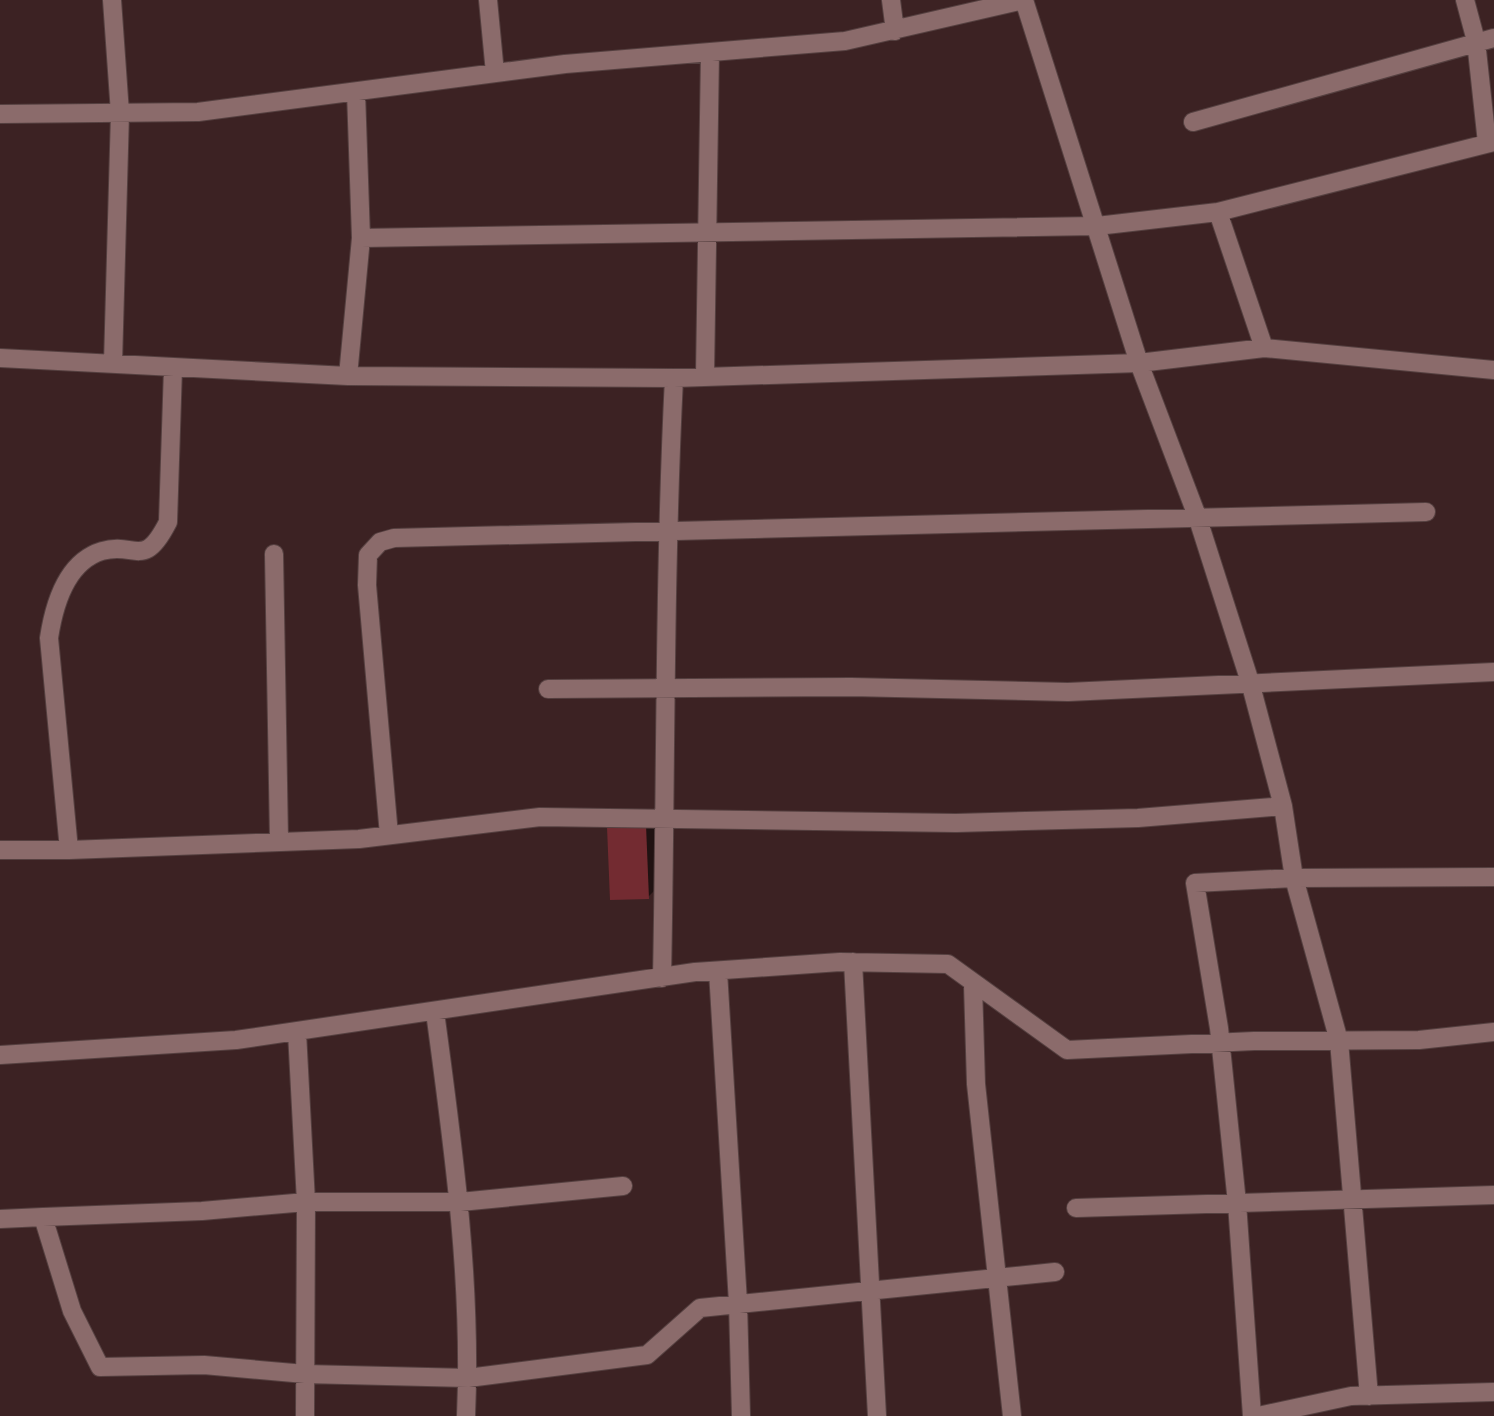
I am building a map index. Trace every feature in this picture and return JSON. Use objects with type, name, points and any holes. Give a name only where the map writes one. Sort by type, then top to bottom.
[{"type":"street","points":[[113,0],[120,113],[113,363]]},
{"type":"street","points":[[488,0],[495,73]]},
{"type":"street","points":[[891,0],[895,32]]},
{"type":"street","points":[[0,114],[198,112],[565,64],[845,41],[895,32],[1024,0],[1139,363],[1197,516],[1250,682],[1283,806],[1294,878],[1339,1041],[1369,1395]]},
{"type":"street","points":[[361,238],[707,235],[1097,226],[1218,212],[1491,142],[1475,41],[1465,0]]},
{"type":"street","points":[[1193,122],[1475,41],[1494,38]]},
{"type":"street","points":[[705,375],[710,52]]},
{"type":"street","points":[[348,376],[361,238],[356,92]]},
{"type":"street","points":[[1218,212],[1264,348]]},
{"type":"street","points":[[0,358],[348,376],[674,378],[1139,363],[1264,348],[1494,370]]},
{"type":"street","points":[[69,850],[49,638],[55,604],[82,560],[104,550],[137,553],[157,543],[168,522],[173,368]]},
{"type":"street","points":[[662,978],[668,690],[666,530],[674,378]]},
{"type":"street","points":[[389,835],[367,586],[368,555],[380,542],[394,538],[666,530],[1426,512]]},
{"type":"street","points":[[274,554],[279,840]]},
{"type":"street","points":[[548,689],[851,687],[1068,692],[1494,672]]},
{"type":"street","points":[[0,850],[69,850],[359,839],[540,817],[956,823],[1138,818],[1283,806]]},
{"type":"street","points":[[1252,1416],[1237,1203],[1220,1045],[1195,883],[1294,878],[1494,877]]},
{"type":"street","points":[[0,1055],[236,1041],[662,978],[718,971],[853,962],[948,964],[973,985],[1067,1050],[1220,1045],[1254,1041],[1419,1040],[1494,1032]]},
{"type":"street","points":[[853,962],[877,1416]]},
{"type":"street","points":[[718,971],[738,1303],[741,1416]]},
{"type":"street","points":[[973,985],[976,1084],[1012,1416]]},
{"type":"street","points":[[435,1012],[460,1202],[468,1378],[466,1416]]},
{"type":"street","points":[[297,1032],[306,1202],[305,1416]]},
{"type":"street","points":[[0,1219],[202,1211],[306,1202],[460,1202],[623,1186]]},
{"type":"street","points":[[1076,1208],[1494,1195]]},
{"type":"street","points":[[43,1217],[72,1311],[100,1367],[204,1365],[305,1374],[468,1378],[647,1355],[700,1308],[1055,1272]]},
{"type":"street","points":[[1258,1416],[1350,1396],[1494,1392]]},
{"type":"building","points":[[646,825],[649,899],[610,900],[607,827]]}]
